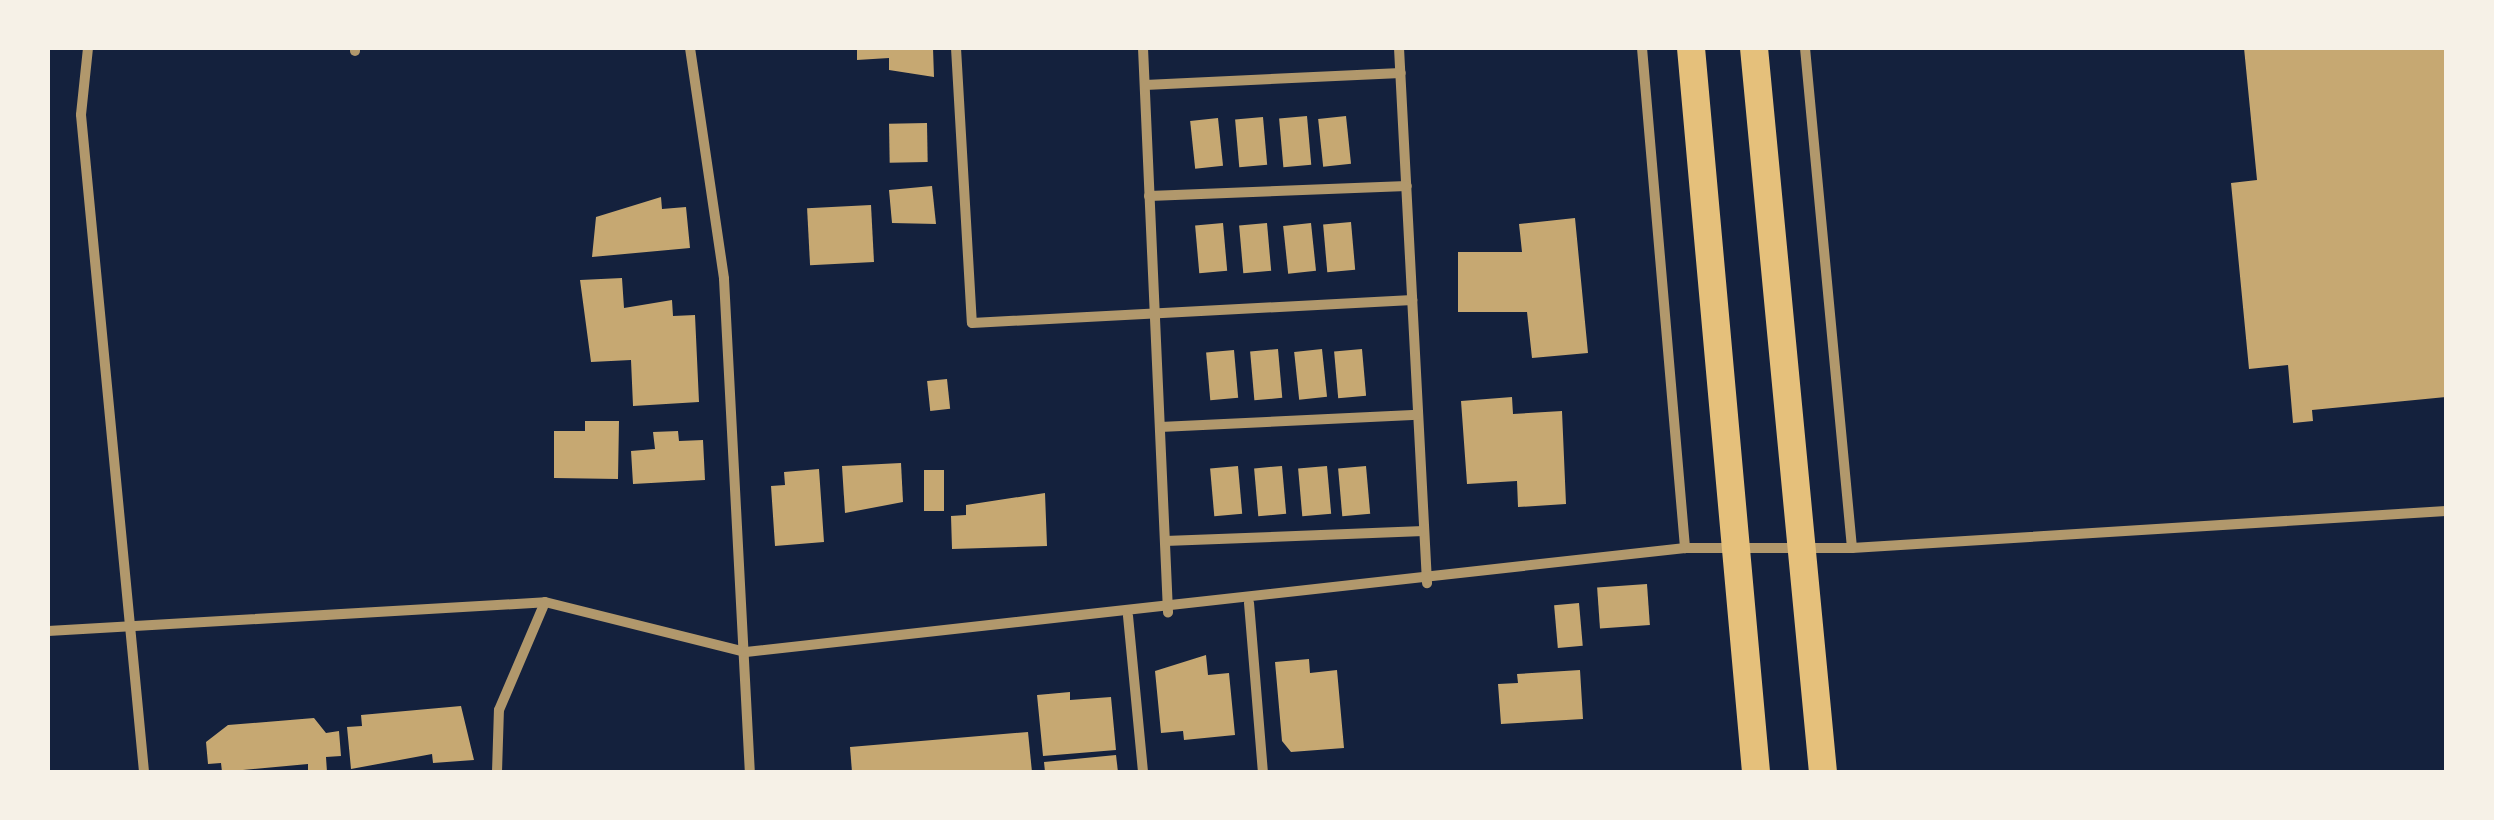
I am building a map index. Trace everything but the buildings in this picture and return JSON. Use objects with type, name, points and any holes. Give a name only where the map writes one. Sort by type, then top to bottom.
[{"type":"highway","points":[[1691,48],[1756,772]]},
{"type":"highway","points":[[1754,48],[1822,772]]},
{"type":"street","points":[[88,48],[81,115],[133,622],[144,772]]},
{"type":"street","points":[[690,48],[724,280],[750,772]]},
{"type":"street","points":[[956,48],[972,323],[1412,300]]},
{"type":"street","points":[[1143,48],[1168,612]]},
{"type":"street","points":[[1399,48],[1427,583]]},
{"type":"street","points":[[1642,48],[1685,548]]},
{"type":"street","points":[[1805,48],[1852,548]]},
{"type":"street","points":[[1145,85],[1400,73]]},
{"type":"street","points":[[1150,196],[1407,186]]},
{"type":"street","points":[[1160,427],[1418,415]]},
{"type":"street","points":[[48,630],[133,622],[545,602],[746,652],[1168,612],[1427,583],[1685,548],[1852,548],[2446,511]]},
{"type":"street","points":[[1165,541],[1424,530]]},
{"type":"street","points":[[1745,545],[1764,772]]},
{"type":"street","points":[[497,772],[500,710],[545,602]]},
{"type":"street","points":[[1249,602],[1263,772]]},
{"type":"street","points":[[1128,616],[1143,772]]}]
